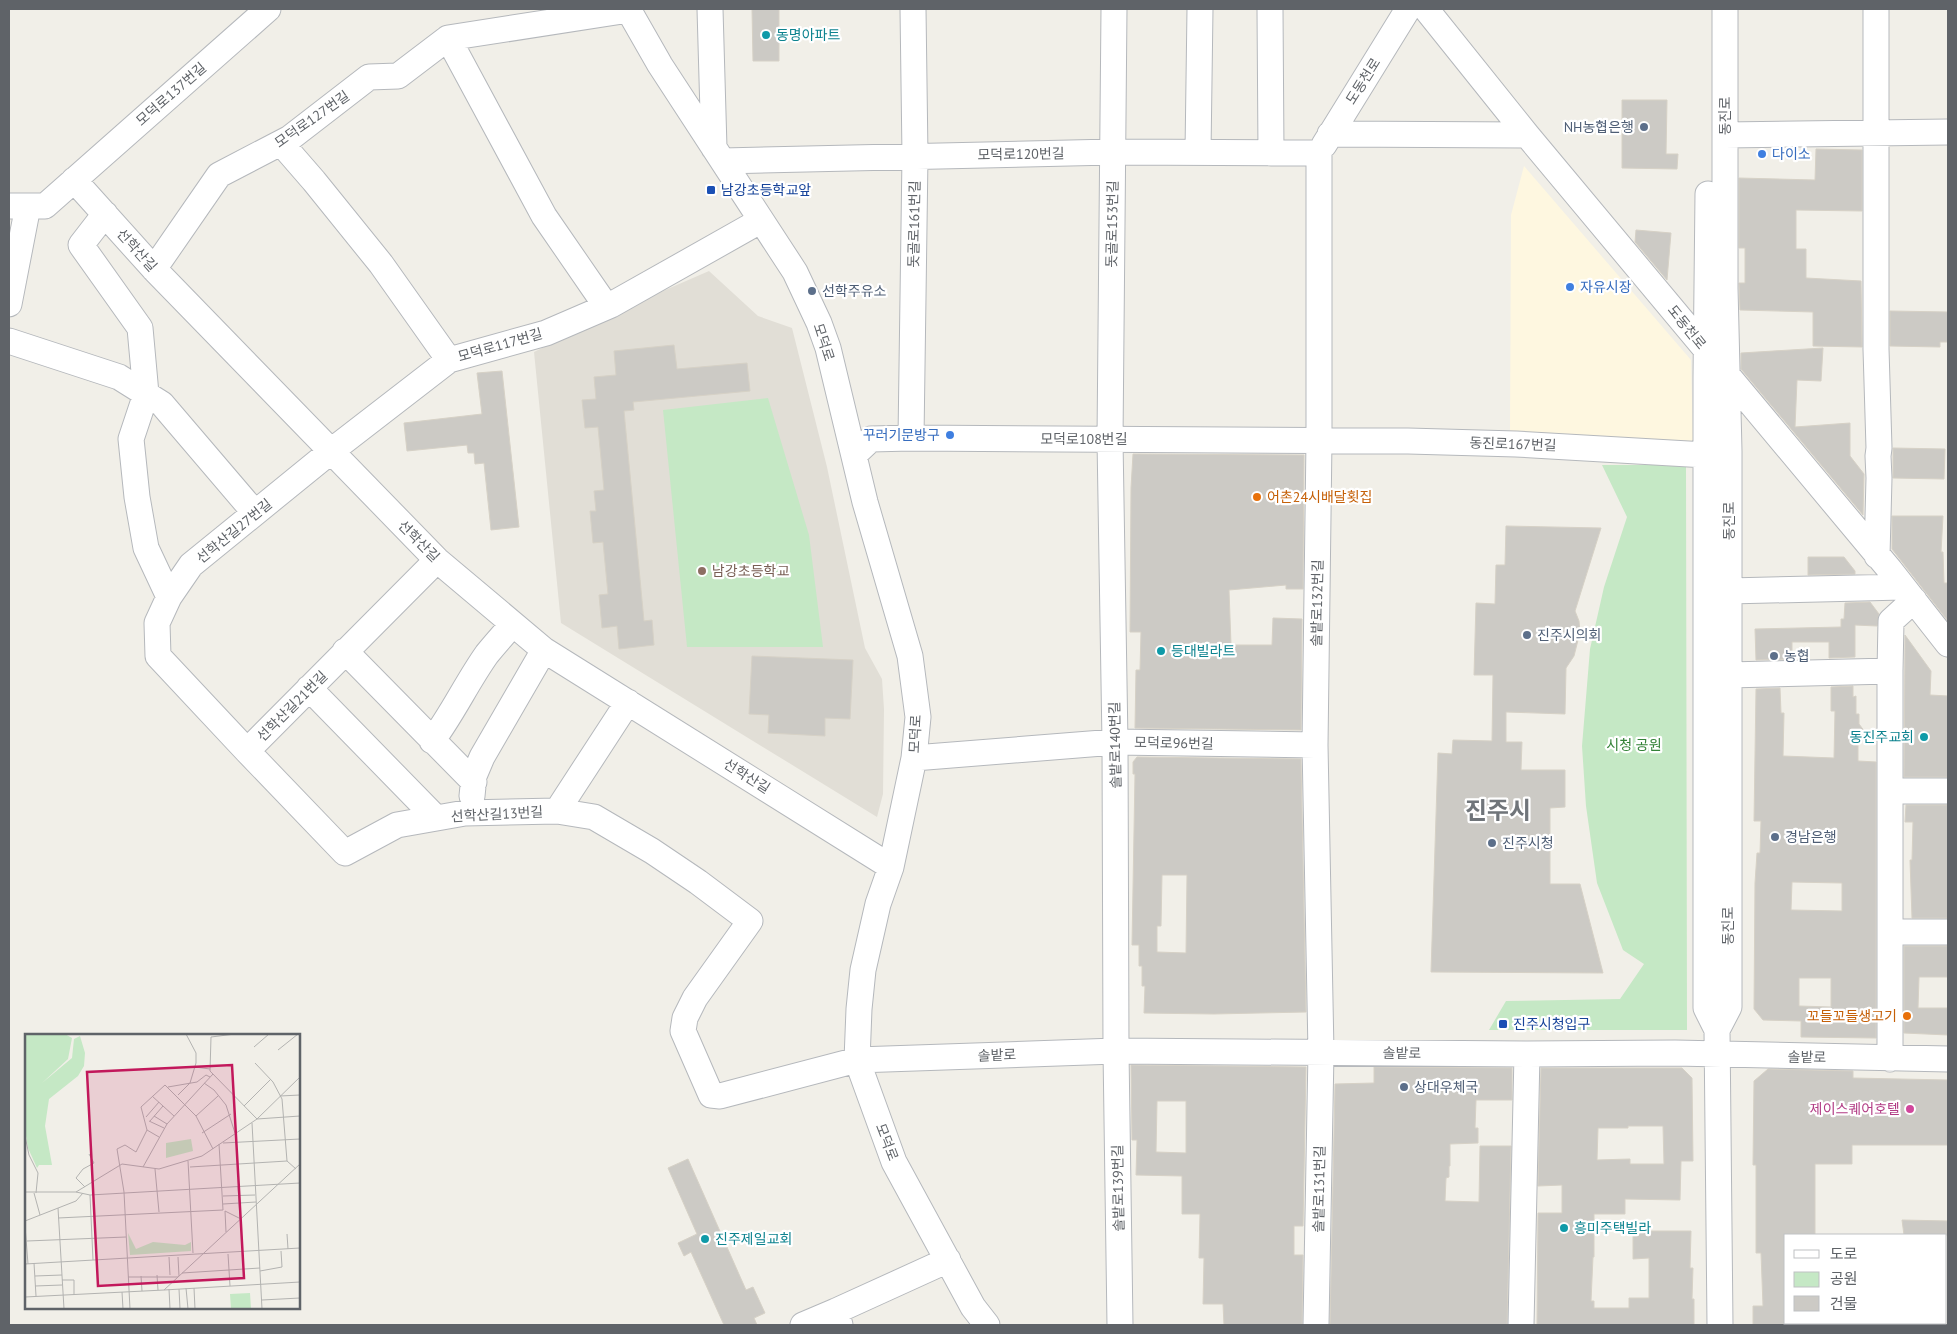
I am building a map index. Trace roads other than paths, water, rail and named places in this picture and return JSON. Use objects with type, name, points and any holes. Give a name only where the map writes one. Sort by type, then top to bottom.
[{"type":"street","name":"모덕로137번길","points":[[74,180],[268,9]]},
{"type":"street","points":[[710,9],[718,154]]},
{"type":"street","name":"돗골로161번길","points":[[911,438],[915,156],[913,9]]},
{"type":"street","name":"돗골로153번길","points":[[1110,440],[1114,9]]},
{"type":"street","points":[[1198,152],[1200,9]]},
{"type":"street","points":[[1270,9],[1271,153]]},
{"type":"street","name":"도동천로","points":[[1325,144],[1408,9]]},
{"type":"street","name":"도동천로","points":[[1426,9],[1527,135],[1908,593],[1948,644]]},
{"type":"street","name":"동진로","points":[[1708,9],[1706,1008],[1716,1042],[1720,1325]]},
{"type":"street","name":"동진로","points":[[1716,1042],[1729,1007],[1729,451],[1726,375],[1725,9]]},
{"type":"street","points":[[1876,9],[1876,349],[1879,448],[1877,556]]},
{"type":"street","name":"모덕로","points":[[628,10],[660,65],[795,272],[819,323],[828,348],[867,511],[910,656],[918,717],[914,758],[891,867],[878,904],[863,970],[856,1060],[894,1162],[973,1307],[986,1325]]},
{"type":"street","name":"모덕로127번길","points":[[154,269],[219,175],[290,138],[369,77],[398,76],[448,38],[628,10]]},
{"type":"street","points":[[448,38],[544,216],[606,306]]},
{"type":"street","points":[[1725,135],[1948,132]]},
{"type":"street","name":"모덕로120번길","points":[[718,154],[915,156],[1113,152],[1271,153],[1325,144],[1527,135]]},
{"type":"street","points":[[281,143],[381,264],[449,360]]},
{"type":"street","name":"솔밭로132번길","points":[[1322,1052],[1315,745],[1325,144]]},
{"type":"street","points":[[9,304],[19,206],[45,206],[74,180]]},
{"type":"street","name":"선학산길","points":[[74,180],[154,269],[330,452],[437,560],[513,624],[544,650],[891,867]]},
{"type":"street","points":[[105,214],[80,245],[140,328],[146,394],[131,439],[137,497],[146,548],[169,597]]},
{"type":"street","name":"모덕로117번길","points":[[330,452],[449,360],[546,333],[611,305],[760,221]]},
{"type":"street","points":[[9,341],[119,377],[162,404],[255,513]]},
{"type":"street","name":"모덕로108번길","points":[[854,455],[872,439],[1319,440]]},
{"type":"street","name":"솔밭로140번길","points":[[1110,440],[1115,742],[1116,1051]]},
{"type":"street","name":"동진로167번길","points":[[1319,440],[1516,444],[1706,454]]},
{"type":"street","name":"선학산길27번길","points":[[247,751],[158,656],[158,623],[169,597],[191,565],[330,452]]},
{"type":"street","name":"선학산길21번길","points":[[345,853],[247,751],[437,560]]},
{"type":"street","points":[[1729,591],[1908,593]]},
{"type":"street","points":[[1890,1059],[1891,621],[1908,593]]},
{"type":"street","points":[[432,740],[448,720],[487,654],[513,624]]},
{"type":"street","points":[[470,813],[474,782],[482,757],[544,650]]},
{"type":"street","points":[[346,652],[474,782]]},
{"type":"street","points":[[1728,675],[1890,671]]},
{"type":"street","points":[[309,688],[436,818]]},
{"type":"street","name":"선학산길13번길","points":[[345,853],[397,825],[470,813],[557,811],[628,702]]},
{"type":"street","name":"모덕로96번길","points":[[914,758],[1115,742],[1315,745]]},
{"type":"street","points":[[1890,791],[1948,791]]},
{"type":"street","name":"솔밭로","points":[[557,811],[594,817],[691,876],[750,921],[695,998],[685,1018],[683,1031],[711,1095],[720,1096],[856,1060],[1116,1051],[1527,1054],[1716,1042],[1890,1059],[1948,1058]]},
{"type":"street","points":[[1890,932],[1948,932]]},
{"type":"street","name":"솔밭로139번길","points":[[1116,1051],[1120,1325]]},
{"type":"street","name":"솔밭로131번길","points":[[1316,1325],[1322,1052]]},
{"type":"street","points":[[1521,1325],[1527,1054]]},
{"type":"street","points":[[804,1325],[838,1318],[948,1260]]},
{"type":"place","name":"동명아파트","points":[[766,35]]},
{"type":"place","name":"NH농협은행","points":[[1644,127]]},
{"type":"place","name":"다이소","points":[[1762,154]]},
{"type":"place","name":"남강초등학교앞","points":[[711,190]]},
{"type":"place","name":"자유시장","points":[[1570,287]]},
{"type":"place","name":"선학주유소","points":[[812,291]]},
{"type":"place","name":"꾸러기문방구","points":[[950,435]]},
{"type":"place","name":"어촌24시배달횟집","points":[[1257,497]]},
{"type":"place","name":"남강초등학교","points":[[702,571]]},
{"type":"place","name":"진주시의회","points":[[1527,635]]},
{"type":"place","name":"등대빌라트","points":[[1161,651]]},
{"type":"place","name":"농협","points":[[1774,656]]},
{"type":"place","name":"동진주교회","points":[[1924,737]]},
{"type":"place","name":"경남은행","points":[[1775,837]]},
{"type":"place","name":"진주시청","points":[[1492,843]]},
{"type":"place","name":"꼬들꼬들생고기","points":[[1907,1016]]},
{"type":"place","name":"진주시청입구","points":[[1503,1024]]},
{"type":"place","name":"상대우체국","points":[[1404,1087]]},
{"type":"place","name":"제이스퀘어호텔","points":[[1910,1109]]},
{"type":"place","name":"흥미주택빌라","points":[[1564,1228]]},
{"type":"place","name":"진주제일교회","points":[[705,1239]]},
{"type":"district","name":"진주시","points":[[1498,811]]},
{"type":"park label","name":"시청 공원","points":[[1634,745]]}]
